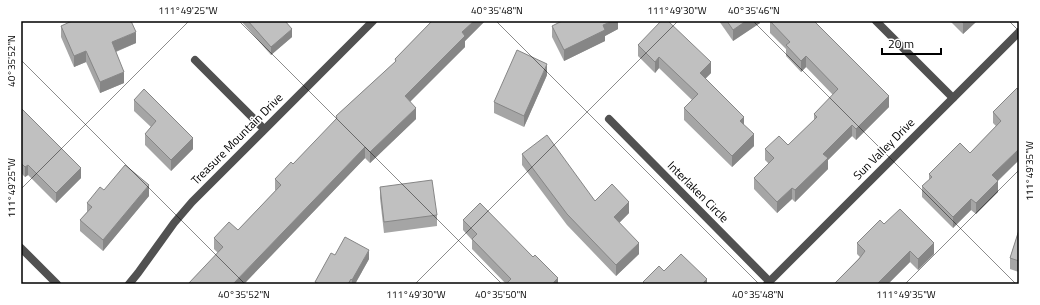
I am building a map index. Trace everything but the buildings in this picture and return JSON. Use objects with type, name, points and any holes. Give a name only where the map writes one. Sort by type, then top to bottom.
[{"type":"street","name":"Treasure Mountain Drive","points":[[129,284],[174,222],[192,202],[373,21]]},
{"type":"street","points":[[876,21],[953,98]]},
{"type":"street","name":"Sun Valley Drive","points":[[768,283],[1019,32]]},
{"type":"street","points":[[196,60],[264,129]]},
{"type":"street","name":"Interlaken Circle","points":[[609,119],[768,283]]},
{"type":"street","points":[[21,248],[57,284]]}]
